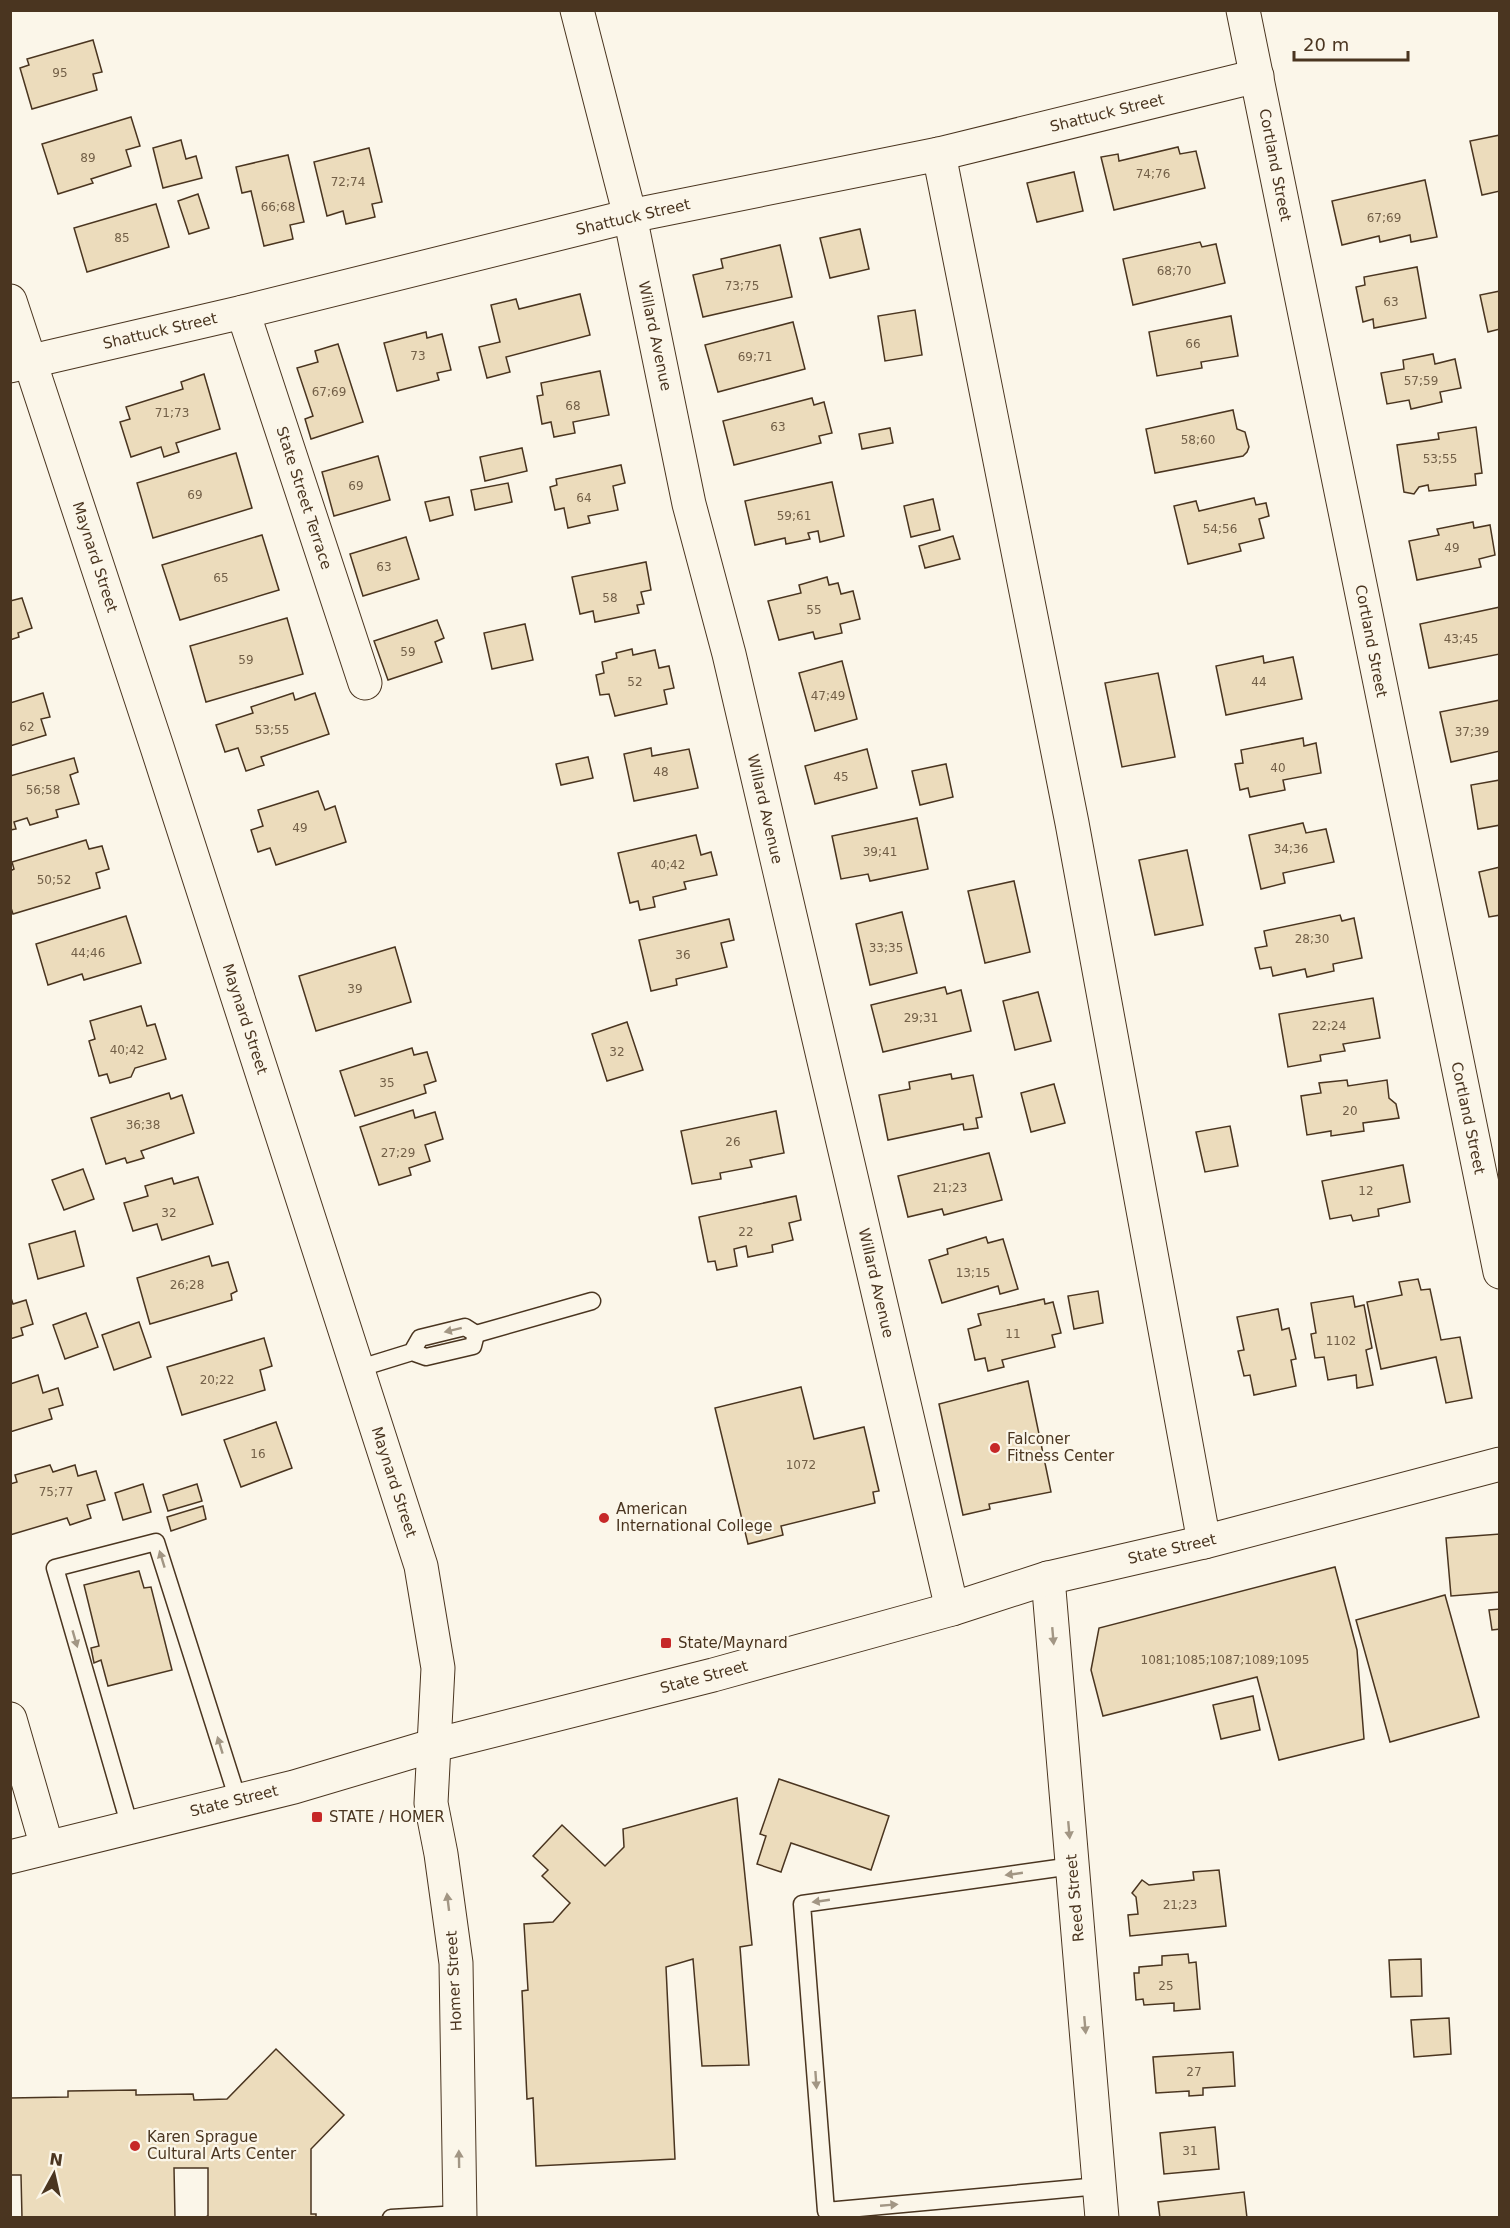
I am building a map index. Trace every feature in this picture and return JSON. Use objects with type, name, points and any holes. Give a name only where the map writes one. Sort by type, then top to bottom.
[{"type":"street","name":"Willard Avenue","points":[[577,10],[630,216],[689,504],[734,677],[952,1609]]},
{"type":"street","name":"Cortland Street","points":[[1243,10],[1500,1272]]},
{"type":"street","name":"Shattuck Street","points":[[20,364],[243,312],[630,216],[939,154],[1257,76]]},
{"type":"street","points":[[939,154],[1074,835],[1204,1542]]},
{"type":"street","name":"Maynard Street","points":[[10,301],[20,364],[157,747],[421,1566],[438,1668],[435,1746]]},
{"type":"street","name":"State Street Terrace","points":[[243,312],[365,683]]},
{"type":"street","name":"State Street","points":[[10,1857],[294,1787],[435,1746],[713,1675],[952,1609],[1048,1578],[1204,1542],[1500,1464]]},
{"type":"street","name":"Reed Street","points":[[1048,1578],[1100,2202]]},
{"type":"street","points":[[10,1719],[47,1847]]},
{"type":"street","name":"Homer Street","points":[[435,1746],[431,1803],[441,1854],[456,1964],[460,2216]]},
{"type":"lane","points":[[357,1369],[412,1352],[426,1357],[472,1346],[477,1334],[592,1301]]},
{"type":"lane","points":[[130,1827],[55,1568],[156,1542],[238,1800]]},
{"type":"lane","points":[[1072,1866],[802,1904],[826,2211],[1100,2202]]},
{"type":"lane","points":[[391,2217],[460,2216]]},
{"type":"building","points":[[93,40],[102,72],[93,74],[97,90],[32,109],[20,68],[29,65],[27,59]]},
{"type":"building","points":[[131,117],[140,146],[126,150],[131,166],[91,179],[93,183],[58,194],[42,144]]},
{"type":"building","points":[[1500,135],[1500,191],[1482,195],[1470,141]]},
{"type":"building","points":[[181,140],[186,159],[196,156],[202,178],[163,188],[153,148]]},
{"type":"building","points":[[1178,147],[1180,154],[1196,151],[1205,188],[1114,210],[1101,157],[1118,154],[1119,161]]},
{"type":"building","points":[[369,148],[382,202],[372,204],[375,217],[346,224],[343,211],[327,216],[314,162]]},
{"type":"building","points":[[288,155],[304,222],[290,225],[293,239],[264,246],[251,191],[242,193],[236,167]]},
{"type":"building","points":[[1074,172],[1083,211],[1037,222],[1027,183]]},
{"type":"building","points":[[1425,180],[1437,237],[1411,242],[1410,235],[1380,242],[1379,236],[1342,245],[1332,201]]},
{"type":"building","points":[[198,194],[209,228],[189,234],[178,201]]},
{"type":"building","points":[[156,204],[169,247],[87,272],[74,228]]},
{"type":"building","points":[[860,229],[869,269],[830,278],[820,238]]},
{"type":"building","points":[[1200,242],[1202,247],[1216,244],[1225,283],[1133,305],[1123,259]]},
{"type":"building","points":[[780,245],[792,297],[703,317],[693,275],[723,268],[721,259]]},
{"type":"building","points":[[1417,267],[1426,318],[1374,328],[1373,319],[1363,322],[1356,287],[1365,285],[1364,277]]},
{"type":"building","points":[[1500,291],[1500,329],[1488,332],[1480,295]]},
{"type":"building","points":[[580,294],[590,335],[506,357],[510,372],[487,378],[479,347],[500,342],[491,305],[516,299],[519,309]]},
{"type":"building","points":[[915,310],[922,355],[885,361],[878,316]]},
{"type":"building","points":[[1231,316],[1238,356],[1201,362],[1202,368],[1157,376],[1149,332]]},
{"type":"building","points":[[793,322],[805,369],[718,392],[705,345]]},
{"type":"building","points":[[426,332],[427,338],[442,334],[451,370],[437,373],[439,380],[397,391],[384,343]]},
{"type":"building","points":[[338,344],[363,422],[311,439],[305,419],[313,416],[297,368],[318,362],[315,351]]},
{"type":"building","points":[[1433,354],[1435,364],[1455,359],[1461,388],[1440,392],[1442,402],[1411,409],[1409,400],[1387,404],[1381,373],[1404,369],[1403,360]]},
{"type":"building","points":[[600,371],[609,415],[573,422],[575,433],[554,437],[551,422],[542,424],[537,396],[543,395],[541,383]]},
{"type":"building","points":[[204,374],[220,429],[176,443],[179,452],[164,457],[161,447],[131,457],[120,422],[130,419],[126,407],[183,389],[181,382]]},
{"type":"building","points":[[812,398],[814,405],[824,402],[832,433],[819,436],[821,443],[734,465],[723,421]]},
{"type":"building","points":[[1233,410],[1237,429],[1245,432],[1249,447],[1243,456],[1155,473],[1146,429]]},
{"type":"building","points":[[1476,427],[1482,473],[1475,474],[1476,485],[1429,491],[1428,485],[1419,487],[1414,494],[1404,492],[1397,445],[1439,439],[1438,433]]},
{"type":"building","points":[[890,428],[893,443],[862,449],[859,434]]},
{"type":"building","points":[[522,448],[527,471],[485,481],[480,457]]},
{"type":"building","points":[[236,453],[252,508],[153,538],[137,483]]},
{"type":"building","points":[[378,456],[390,500],[334,516],[322,472]]},
{"type":"building","points":[[621,465],[625,483],[613,486],[618,510],[588,516],[590,523],[568,528],[564,508],[555,510],[550,487],[557,485],[556,479]]},
{"type":"building","points":[[832,482],[844,536],[820,542],[818,531],[808,533],[810,539],[786,544],[785,538],[755,545],[745,501]]},
{"type":"building","points":[[508,483],[512,502],[475,510],[471,490]]},
{"type":"building","points":[[449,497],[453,515],[430,521],[425,502]]},
{"type":"building","points":[[1254,498],[1256,505],[1266,503],[1269,516],[1259,519],[1264,538],[1239,544],[1241,551],[1188,564],[1174,506],[1196,501],[1199,511]]},
{"type":"building","points":[[933,499],[940,530],[911,537],[904,506]]},
{"type":"building","points":[[1473,522],[1474,528],[1490,525],[1495,555],[1479,559],[1481,567],[1417,580],[1409,541],[1439,535],[1437,529]]},
{"type":"building","points":[[262,535],[279,590],[180,620],[162,565]]},
{"type":"building","points":[[953,536],[960,559],[925,568],[919,546]]},
{"type":"building","points":[[406,537],[419,579],[363,596],[350,554]]},
{"type":"building","points":[[646,562],[651,590],[641,592],[644,604],[637,605],[639,613],[595,622],[593,611],[580,614],[572,577]]},
{"type":"building","points":[[827,577],[829,585],[838,583],[841,594],[853,591],[860,619],[840,624],[842,633],[815,639],[813,632],[779,640],[768,601],[801,593],[799,585]]},
{"type":"building","points":[[22,598],[32,628],[18,633],[19,637],[10,640],[10,601]]},
{"type":"building","points":[[1500,607],[1500,654],[1429,668],[1420,624]]},
{"type":"building","points":[[287,618],[303,674],[206,702],[190,646]]},
{"type":"building","points":[[437,620],[444,638],[435,642],[442,662],[388,680],[374,641]]},
{"type":"building","points":[[525,624],[533,660],[492,669],[484,633]]},
{"type":"building","points":[[632,649],[633,655],[655,650],[659,668],[669,666],[674,688],[664,690],[667,704],[615,716],[609,694],[600,695],[596,675],[604,673],[602,662],[617,658],[616,653]]},
{"type":"building","points":[[1263,656],[1264,663],[1293,657],[1302,699],[1226,715],[1216,666]]},
{"type":"building","points":[[842,661],[857,719],[815,731],[799,673]]},
{"type":"building","points":[[1158,673],[1175,757],[1122,767],[1105,683]]},
{"type":"building","points":[[43,693],[50,717],[41,719],[46,735],[10,746],[10,703]]},
{"type":"building","points":[[293,693],[295,700],[315,693],[329,734],[261,757],[264,765],[246,771],[238,748],[225,752],[216,725],[253,713],[251,707]]},
{"type":"building","points":[[1500,700],[1500,751],[1451,762],[1440,712]]},
{"type":"building","points":[[1303,738],[1304,746],[1316,743],[1321,773],[1283,780],[1285,790],[1250,797],[1248,788],[1240,790],[1235,764],[1243,763],[1241,750]]},
{"type":"building","points":[[651,748],[652,756],[689,749],[698,788],[634,801],[624,754]]},
{"type":"building","points":[[867,749],[877,788],[815,804],[805,766]]},
{"type":"building","points":[[588,757],[593,778],[561,785],[556,764]]},
{"type":"building","points":[[74,758],[78,772],[70,775],[79,804],[56,810],[58,817],[30,825],[27,818],[14,822],[16,829],[10,830],[10,776]]},
{"type":"building","points":[[946,764],[953,797],[920,805],[912,771]]},
{"type":"building","points":[[1500,780],[1500,825],[1478,829],[1471,785]]},
{"type":"building","points":[[318,791],[325,810],[335,806],[346,842],[276,865],[270,848],[258,852],[251,830],[263,826],[258,810]]},
{"type":"building","points":[[917,818],[928,869],[870,881],[868,874],[841,879],[832,836]]},
{"type":"building","points":[[1303,823],[1306,833],[1326,829],[1334,862],[1283,873],[1285,883],[1261,889],[1249,835]]},
{"type":"building","points":[[696,835],[701,855],[711,852],[717,875],[684,882],[686,889],[653,897],[655,907],[640,910],[638,901],[630,903],[618,853]]},
{"type":"building","points":[[86,840],[89,849],[102,846],[109,869],[96,873],[100,888],[13,914],[10,905],[10,871],[14,869],[12,862]]},
{"type":"building","points":[[1187,850],[1203,925],[1155,935],[1139,860]]},
{"type":"building","points":[[1500,867],[1500,915],[1489,917],[1479,872]]},
{"type":"building","points":[[1014,881],[1030,952],[985,963],[968,891]]},
{"type":"building","points":[[902,912],[917,973],[870,985],[856,924]]},
{"type":"building","points":[[1340,915],[1342,921],[1354,918],[1362,958],[1333,964],[1334,971],[1307,977],[1305,969],[1273,976],[1271,967],[1260,969],[1255,948],[1267,946],[1264,931]]},
{"type":"building","points":[[126,916],[141,963],[84,980],[82,974],[48,985],[36,944]]},
{"type":"building","points":[[729,919],[734,940],[721,943],[727,967],[676,979],[677,985],[651,991],[639,940]]},
{"type":"building","points":[[395,947],[411,1002],[316,1031],[299,976]]},
{"type":"building","points":[[945,987],[947,994],[961,990],[971,1031],[883,1052],[871,1005]]},
{"type":"building","points":[[1038,992],[1051,1041],[1015,1050],[1003,1001]]},
{"type":"building","points":[[1373,998],[1380,1038],[1343,1044],[1345,1051],[1320,1055],[1321,1061],[1288,1067],[1279,1014]]},
{"type":"building","points":[[141,1006],[147,1026],[155,1024],[166,1059],[135,1068],[131,1077],[110,1083],[107,1074],[99,1076],[89,1041],[95,1039],[90,1021]]},
{"type":"building","points":[[627,1022],[643,1070],[607,1081],[592,1034]]},
{"type":"building","points":[[412,1048],[414,1055],[427,1052],[436,1081],[424,1085],[426,1093],[355,1116],[340,1071]]},
{"type":"building","points":[[951,1074],[952,1079],[973,1075],[982,1117],[976,1118],[978,1128],[964,1130],[963,1124],[888,1140],[879,1095],[910,1089],[909,1082]]},
{"type":"building","points":[[1347,1080],[1348,1086],[1387,1080],[1389,1098],[1396,1104],[1399,1118],[1363,1123],[1364,1131],[1331,1136],[1331,1131],[1307,1135],[1301,1096],[1321,1093],[1319,1083]]},
{"type":"building","points":[[1054,1084],[1065,1123],[1031,1132],[1021,1093]]},
{"type":"building","points":[[169,1093],[171,1099],[182,1095],[194,1133],[141,1151],[144,1158],[127,1163],[125,1158],[106,1164],[91,1118]]},
{"type":"building","points":[[413,1110],[415,1118],[435,1112],[443,1139],[425,1145],[430,1161],[409,1168],[411,1175],[379,1185],[360,1127]]},
{"type":"building","points":[[776,1111],[784,1153],[750,1160],[752,1167],[720,1173],[721,1179],[692,1184],[681,1131]]},
{"type":"building","points":[[1230,1126],[1238,1166],[1205,1172],[1196,1132]]},
{"type":"building","points":[[989,1153],[1002,1200],[944,1215],[942,1209],[908,1217],[898,1176]]},
{"type":"building","points":[[1403,1165],[1410,1202],[1378,1209],[1379,1216],[1353,1221],[1351,1215],[1330,1219],[1322,1181]]},
{"type":"building","points":[[83,1169],[94,1199],[64,1210],[52,1180]]},
{"type":"building","points":[[198,1177],[213,1224],[162,1240],[157,1224],[133,1231],[124,1203],[148,1196],[145,1186],[172,1178],[174,1184]]},
{"type":"building","points":[[796,1196],[801,1220],[789,1223],[793,1240],[772,1245],[773,1252],[748,1257],[746,1246],[734,1249],[737,1266],[717,1270],[715,1261],[708,1262],[699,1217]]},
{"type":"building","points":[[75,1231],[84,1266],[38,1279],[29,1244]]},
{"type":"building","points":[[986,1237],[988,1243],[1003,1239],[1018,1289],[1000,1294],[998,1286],[942,1303],[929,1260],[948,1254],[947,1249]]},
{"type":"building","points":[[209,1256],[212,1266],[228,1262],[237,1291],[231,1294],[232,1300],[150,1324],[137,1278]]},
{"type":"building","points":[[1418,1279],[1421,1290],[1430,1289],[1441,1340],[1460,1337],[1472,1398],[1446,1403],[1436,1357],[1381,1369],[1367,1302],[1402,1295],[1399,1282]]},
{"type":"building","points":[[1098,1291],[1103,1323],[1074,1329],[1068,1296]]},
{"type":"building","points":[[10,1295],[13,1304],[26,1300],[33,1324],[21,1328],[23,1335],[10,1339]]},
{"type":"building","points":[[1353,1296],[1355,1307],[1364,1305],[1372,1348],[1366,1350],[1373,1385],[1357,1388],[1356,1375],[1328,1380],[1324,1357],[1315,1358],[1311,1334],[1316,1333],[1311,1303]]},
{"type":"building","points":[[1044,1299],[1045,1304],[1053,1302],[1061,1333],[1052,1335],[1055,1347],[1002,1360],[1004,1367],[988,1371],[985,1358],[975,1360],[968,1329],[981,1325],[978,1314]]},
{"type":"building","points":[[1278,1309],[1282,1330],[1289,1328],[1296,1359],[1291,1360],[1296,1386],[1254,1395],[1250,1375],[1244,1376],[1238,1351],[1244,1350],[1237,1317]]},
{"type":"building","points":[[86,1313],[98,1347],[65,1359],[53,1325]]},
{"type":"building","points":[[139,1322],[151,1357],[114,1370],[102,1335]]},
{"type":"building","points":[[264,1338],[272,1366],[260,1370],[265,1390],[182,1415],[167,1367]]},
{"type":"building","points":[[38,1375],[43,1393],[58,1388],[63,1405],[49,1409],[52,1419],[10,1432],[10,1384]]},
{"type":"building","name":"Falconer Fitness Center","points":[[1028,1381],[1051,1492],[989,1504],[990,1509],[963,1515],[939,1404]]},
{"type":"building","points":[[801,1387],[814,1439],[864,1427],[879,1491],[873,1492],[875,1503],[781,1526],[783,1535],[748,1544],[715,1408]]},
{"type":"building","points":[[276,1422],[292,1468],[241,1487],[224,1440]]},
{"type":"building","points":[[50,1465],[53,1472],[75,1465],[78,1476],[96,1471],[105,1500],[87,1505],[91,1518],[70,1525],[67,1518],[10,1535],[10,1484],[17,1482],[15,1475]]},
{"type":"building","points":[[143,1484],[151,1512],[123,1520],[115,1493]]},
{"type":"building","points":[[197,1484],[202,1501],[168,1511],[163,1495]]},
{"type":"building","points":[[203,1506],[206,1519],[171,1531],[167,1517]]},
{"type":"building","points":[[1500,1534],[1500,1592],[1451,1596],[1446,1538]]},
{"type":"building","points":[[1335,1567],[1357,1650],[1364,1739],[1279,1760],[1257,1677],[1103,1716],[1091,1670],[1099,1628]]},
{"type":"building","points":[[139,1571],[144,1588],[151,1587],[172,1670],[108,1686],[101,1660],[94,1663],[91,1648],[99,1646],[84,1585]]},
{"type":"building","points":[[1445,1595],[1479,1717],[1390,1742],[1356,1620]]},
{"type":"building","points":[[1500,1609],[1500,1629],[1492,1630],[1489,1610]]},
{"type":"building","points":[[1253,1696],[1260,1730],[1221,1739],[1213,1705]]},
{"type":"building","points":[[779,1779],[889,1816],[871,1870],[791,1843],[781,1872],[757,1864],[766,1836],[760,1834]]},
{"type":"building","points":[[737,1798],[752,1945],[740,1947],[749,2065],[702,2066],[693,1959],[666,1967],[675,2159],[536,2166],[533,2098],[527,2099],[522,1991],[528,1990],[524,1924],[553,1922],[570,1903],[542,1876],[548,1870],[533,1856],[562,1825],[605,1866],[624,1847],[623,1829]]},
{"type":"building","points":[[1219,1870],[1226,1926],[1130,1936],[1128,1915],[1138,1914],[1136,1897],[1132,1893],[1142,1880],[1149,1885],[1194,1880],[1193,1872]]},
{"type":"building","points":[[1188,1954],[1189,1963],[1196,1962],[1200,2009],[1174,2011],[1174,2003],[1144,2005],[1143,1999],[1136,2000],[1134,1973],[1139,1973],[1139,1967],[1162,1965],[1162,1956]]},
{"type":"building","points":[[1421,1959],[1422,1996],[1391,1997],[1389,1960]]},
{"type":"building","points":[[1449,2018],[1451,2054],[1414,2057],[1411,2020]]},
{"type":"building","points":[[276,2049],[344,2115],[311,2149],[311,2214],[316,2214],[316,2218],[203,2218],[208,2216],[208,2168],[174,2168],[175,2218],[22,2218],[21,2175],[11,2175],[10,2098],[68,2097],[68,2091],[136,2090],[136,2095],[193,2094],[194,2100],[227,2099]]},
{"type":"building","points":[[1233,2052],[1235,2086],[1203,2088],[1203,2095],[1189,2096],[1189,2091],[1156,2093],[1153,2057]]},
{"type":"building","points":[[1215,2127],[1219,2169],[1164,2174],[1160,2133]]},
{"type":"building","points":[[1244,2192],[1247,2218],[1160,2218],[1158,2202]]},
{"type":"place","name":"Falconer Fitness Center","points":[[995,1448]]},
{"type":"place","name":"American International College","points":[[604,1518]]},
{"type":"place","name":"State/Maynard","points":[[666,1643]]},
{"type":"place","name":"STATE / HOMER","points":[[317,1817]]},
{"type":"place","name":"Karen Sprague Cultural Arts Center","points":[[135,2146]]}]
